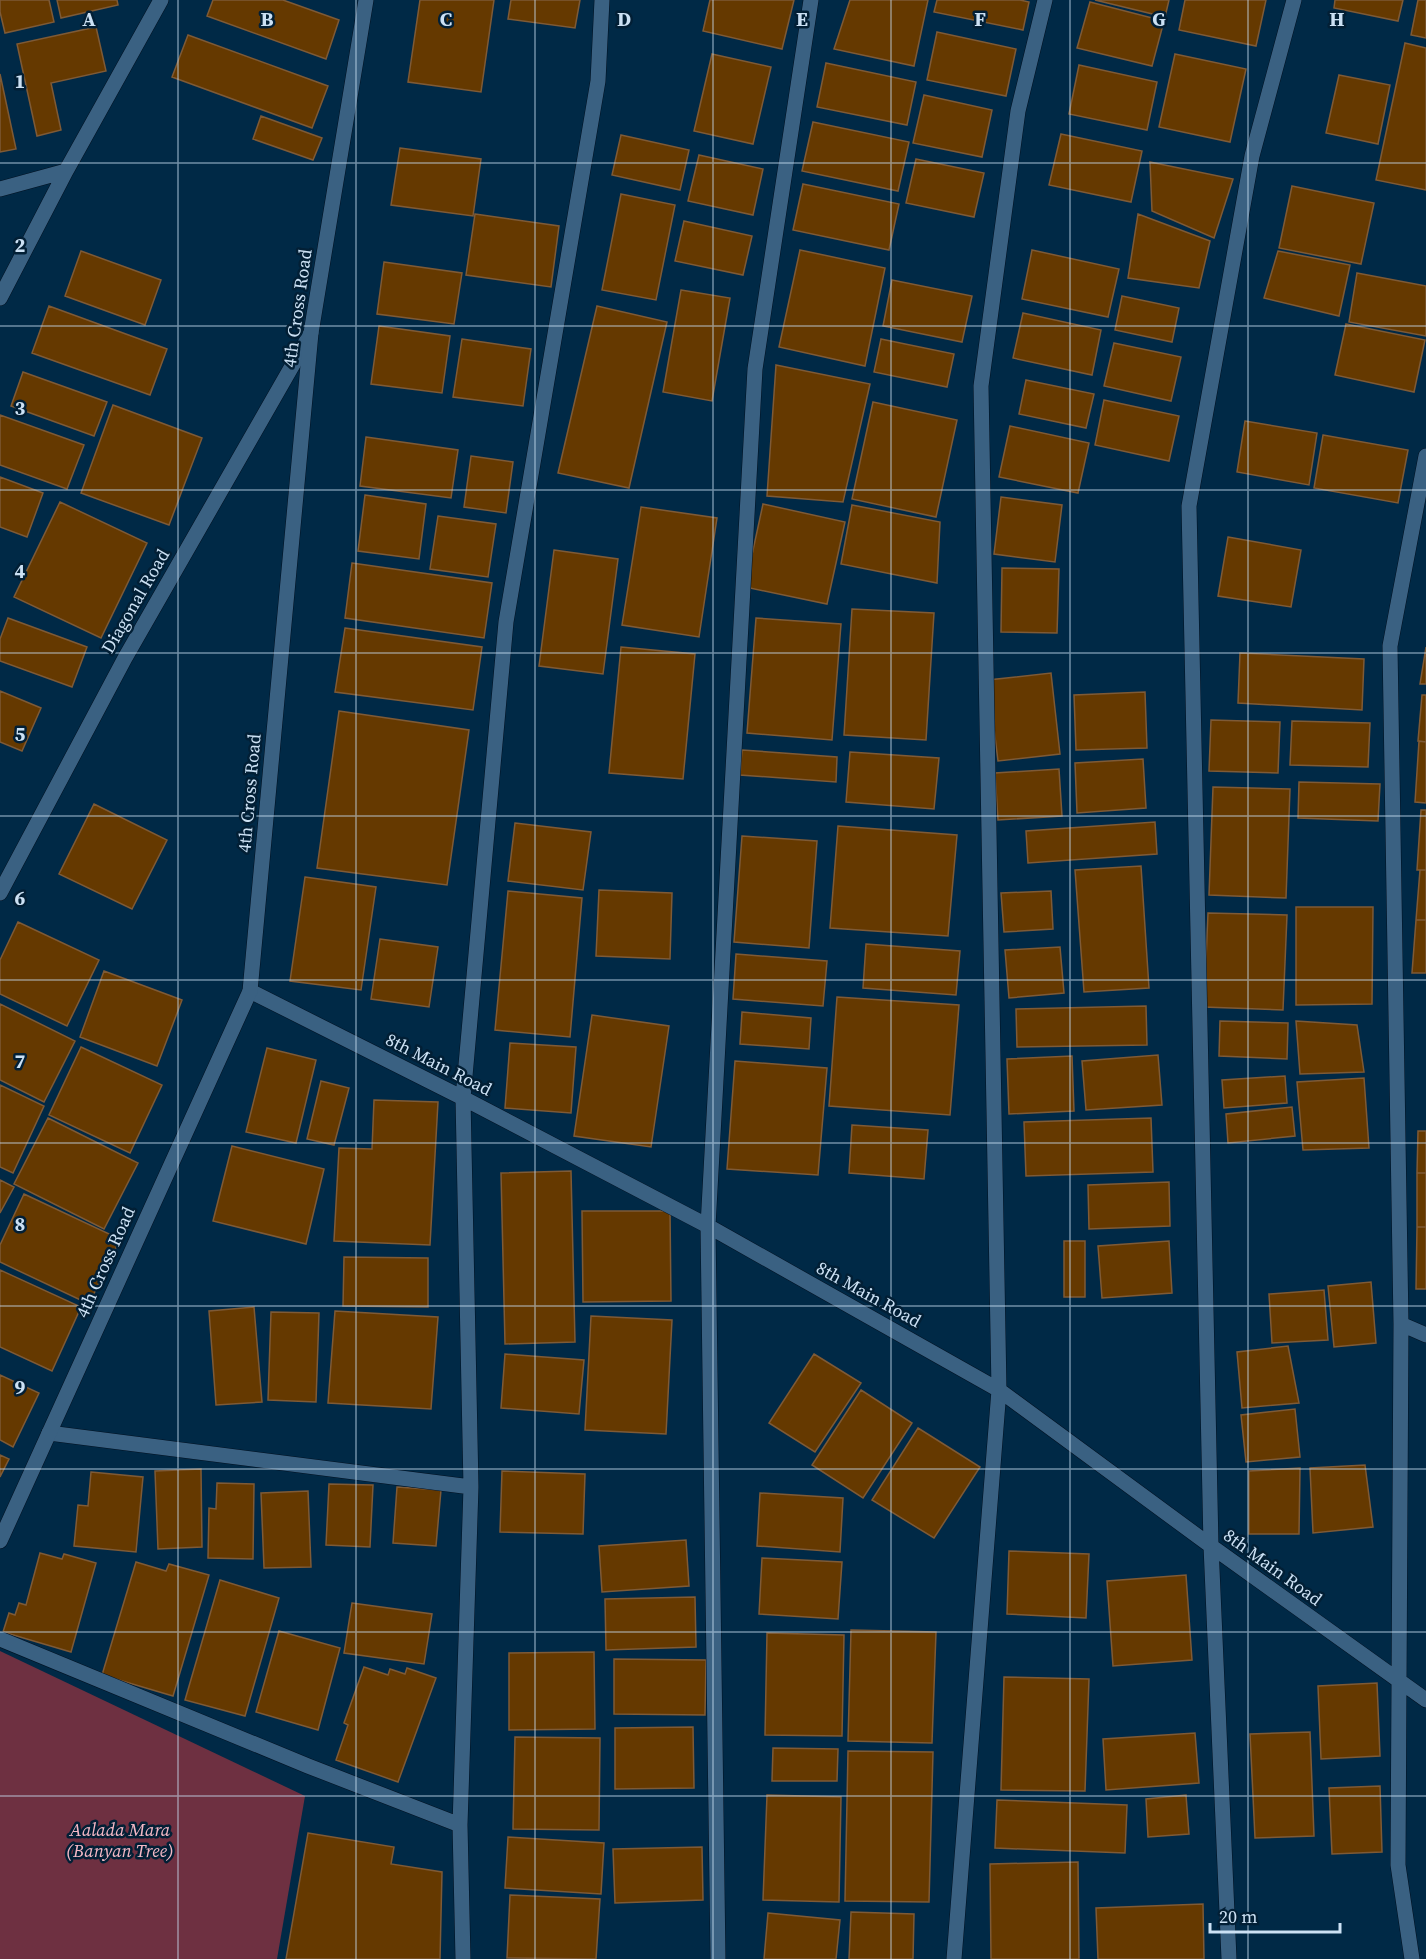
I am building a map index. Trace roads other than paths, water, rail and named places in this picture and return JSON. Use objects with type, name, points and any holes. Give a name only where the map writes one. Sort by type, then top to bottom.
[{"type":"street","points":[[0,297],[66,171],[161,0]]},
{"type":"street","name":"4th Cross Road","points":[[0,1541],[250,991],[311,333],[366,0]]},
{"type":"street","points":[[463,1959],[460,1825],[471,1487],[464,1098],[506,622],[598,81],[602,0]]},
{"type":"street","points":[[718,1959],[708,1226],[755,369],[811,0]]},
{"type":"street","points":[[954,1959],[999,1390],[981,386],[1018,111],[1045,0]]},
{"type":"street","points":[[1229,1959],[1211,1546],[1189,506],[1252,156],[1294,0]]},
{"type":"street","points":[[0,189],[66,171]]},
{"type":"street","name":"Diagonal Road","points":[[0,892],[125,658],[311,333]]},
{"type":"street","points":[[1412,1959],[1398,1865],[1401,1324],[1390,646],[1426,456]]},
{"type":"street","name":"8th Main Road","points":[[250,991],[464,1098],[708,1226],[999,1390],[1426,1700]]},
{"type":"street","points":[[1401,1324],[1426,1335]]},
{"type":"street","points":[[49,1433],[471,1487]]},
{"type":"street","points":[[0,1639],[308,1766],[460,1825]]},
{"type":"park label","name":"Aalada Mara (Banyan Tree)","points":[[120,1839]]}]
